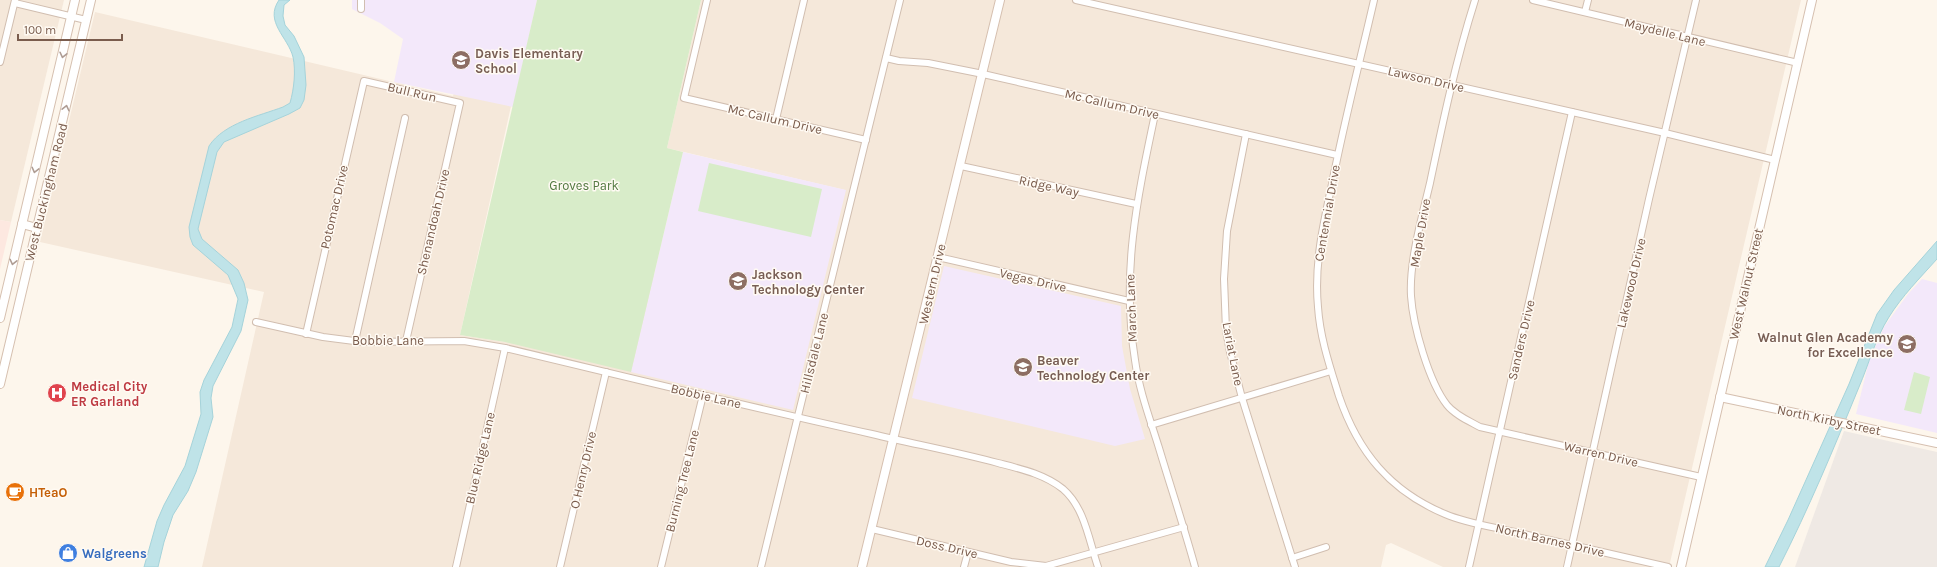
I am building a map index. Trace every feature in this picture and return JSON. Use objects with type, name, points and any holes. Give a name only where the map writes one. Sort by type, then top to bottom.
[{"type":"main road","name":"West Buckingham Road","points":[[0,318],[75,0]]},
{"type":"main road","name":"West Buckingham Road","points":[[0,384],[91,0]]},
{"type":"main road","name":"Western Drive","points":[[862,567],[961,166],[1000,0]]},
{"type":"main road","name":"West Walnut Street","points":[[1681,567],[1812,0]]},
{"type":"main road","points":[[42,145],[57,148]]},
{"type":"main road","points":[[22,224],[37,228]]},
{"type":"main road","name":"North Kirby Street","points":[[1720,398],[1937,443]]},
{"type":"street","points":[[361,0],[361,9]]},
{"type":"street","name":"Mc Callum Drive","points":[[707,0],[684,98],[866,140]]},
{"type":"street","points":[[776,119],[804,0]]},
{"type":"street","name":"Hillsdale Lane","points":[[762,567],[900,0]]},
{"type":"street","name":"Lawson Drive","points":[[1076,0],[1666,133],[1775,160]]},
{"type":"street","name":"Centennial Drive","points":[[1374,0],[1338,155],[1321,238],[1317,277],[1321,333],[1331,371],[1345,413],[1359,441],[1388,479],[1407,494],[1446,515],[1478,523]]},
{"type":"street","name":"Maple Drive","points":[[1475,0],[1462,40],[1418,233],[1411,296],[1414,318],[1430,375],[1447,405],[1455,412],[1480,427],[1500,432]]},
{"type":"street","name":"Maydelle Lane","points":[[1533,0],[1798,63]]},
{"type":"street","points":[[1585,12],[1588,0]]},
{"type":"street","name":"Lakewood Drive","points":[[1567,567],[1696,0]]},
{"type":"street","points":[[0,62],[15,1],[86,20]]},
{"type":"street","name":"Mc Callum Drive","points":[[886,58],[899,61],[928,63],[983,74],[1338,155]]},
{"type":"street","name":"Bull Run","points":[[364,80],[460,103]]},
{"type":"street","name":"Potomac Drive","points":[[306,334],[364,80]]},
{"type":"street","name":"Shenandoah Drive","points":[[406,340],[460,103]]},
{"type":"street","name":"Sanders Drive","points":[[1469,567],[1572,112]]},
{"type":"street","name":"March Lane","points":[[1155,114],[1136,204],[1130,262],[1129,301],[1135,362],[1152,425],[1195,567]]},
{"type":"street","points":[[355,341],[405,118]]},
{"type":"street","name":"Lariat Lane","points":[[1246,134],[1227,232],[1224,279],[1226,330],[1242,398],[1295,567]]},
{"type":"street","name":"Ridge Way","points":[[961,166],[1136,204]]},
{"type":"street","name":"Vegas Drive","points":[[938,257],[1129,301]]},
{"type":"street","name":"Bobbie Lane","points":[[256,322],[306,334],[355,341],[464,341],[505,348],[798,418],[978,458],[1047,478],[1064,490],[1075,504],[1085,523],[1098,567]]},
{"type":"street","name":"Blue Ridge Lane","points":[[456,567],[505,348]]},
{"type":"street","points":[[1152,425],[1331,371]]},
{"type":"street","name":"O Henry Drive","points":[[560,567],[606,372]]},
{"type":"street","name":"Burning Tree Lane","points":[[661,567],[703,395]]},
{"type":"street","name":"Warren Drive","points":[[1500,432],[1702,477]]},
{"type":"street","name":"North Barnes Drive","points":[[1478,523],[1668,567]]},
{"type":"street","name":"Doss Drive","points":[[872,530],[1010,562],[1046,566],[1094,554],[1184,527]]},
{"type":"street","points":[[1292,558],[1326,547]]},
{"type":"street","points":[[964,567],[968,552]]},
{"type":"shaded area","points":[[0,0],[64,0],[11,222],[0,220]]},
{"type":"shaded area","name":"Davis Elementary School","points":[[352,0],[537,0],[513,107],[394,82],[403,39],[380,23],[352,9]]},
{"type":"shaded area","points":[[701,0],[1801,0],[1669,567],[1443,567],[1391,543],[1386,545],[1381,567],[202,567],[264,292],[40,242],[95,12],[453,96],[454,93],[511,106],[460,335],[505,342],[845,190],[667,148]]},
{"type":"shaded area","name":"Jackson Technology Center","points":[[683,152],[846,190],[793,410],[631,372]]},
{"type":"shaded area","points":[[0,220],[11,222],[0,269]]},
{"type":"shaded area","name":"Beaver Technology Center","points":[[944,266],[1121,306],[1122,346],[1130,389],[1145,439],[1115,446],[912,398]]},
{"type":"shaded area","name":"Walnut Glen Academy for Excellence","points":[[1922,279],[1937,283],[1937,433],[1856,414],[1869,361],[1884,327],[1908,294]]},
{"type":"shaded area","points":[[1844,431],[1937,452],[1937,567],[1795,567]]},
{"type":"green space","name":"Groves Park","points":[[537,0],[701,0],[667,148],[683,152],[631,372],[505,342],[460,335]]},
{"type":"green space","points":[[709,163],[822,189],[811,237],[698,211]]},
{"type":"green space","points":[[1914,372],[1930,377],[1921,414],[1904,410]]},
{"type":"water","points":[[279,0],[290,0],[284,5],[283,16],[285,25],[294,36],[304,57],[306,85],[304,100],[300,108],[289,114],[224,142],[217,152],[198,229],[202,239],[238,270],[244,283],[248,300],[241,331],[213,386],[211,398],[213,417],[196,472],[188,491],[173,515],[158,567],[144,567],[157,521],[185,466],[201,414],[200,392],[204,380],[232,327],[238,299],[228,275],[193,245],[189,227],[209,146],[224,131],[233,126],[290,103],[293,92],[294,62],[290,50],[278,29],[274,15],[275,8]]},
{"type":"water","points":[[1937,241],[1937,259],[1912,287],[1884,325],[1821,478],[1779,567],[1765,567],[1788,520],[1849,384],[1877,314],[1894,290]]},
{"type":"place","name":"Davis Elementary School","points":[[461,60]]},
{"type":"place","name":"Jackson Technology Center","points":[[738,281]]},
{"type":"place","name":"Walnut Glen Academy for Excellence","points":[[1907,344]]},
{"type":"place","name":"Beaver Technology Center","points":[[1023,367]]},
{"type":"place","name":"Medical City ER Garland","points":[[57,393]]},
{"type":"place","name":"HTeaO","points":[[15,492]]},
{"type":"place","name":"Walgreens","points":[[68,553]]}]
